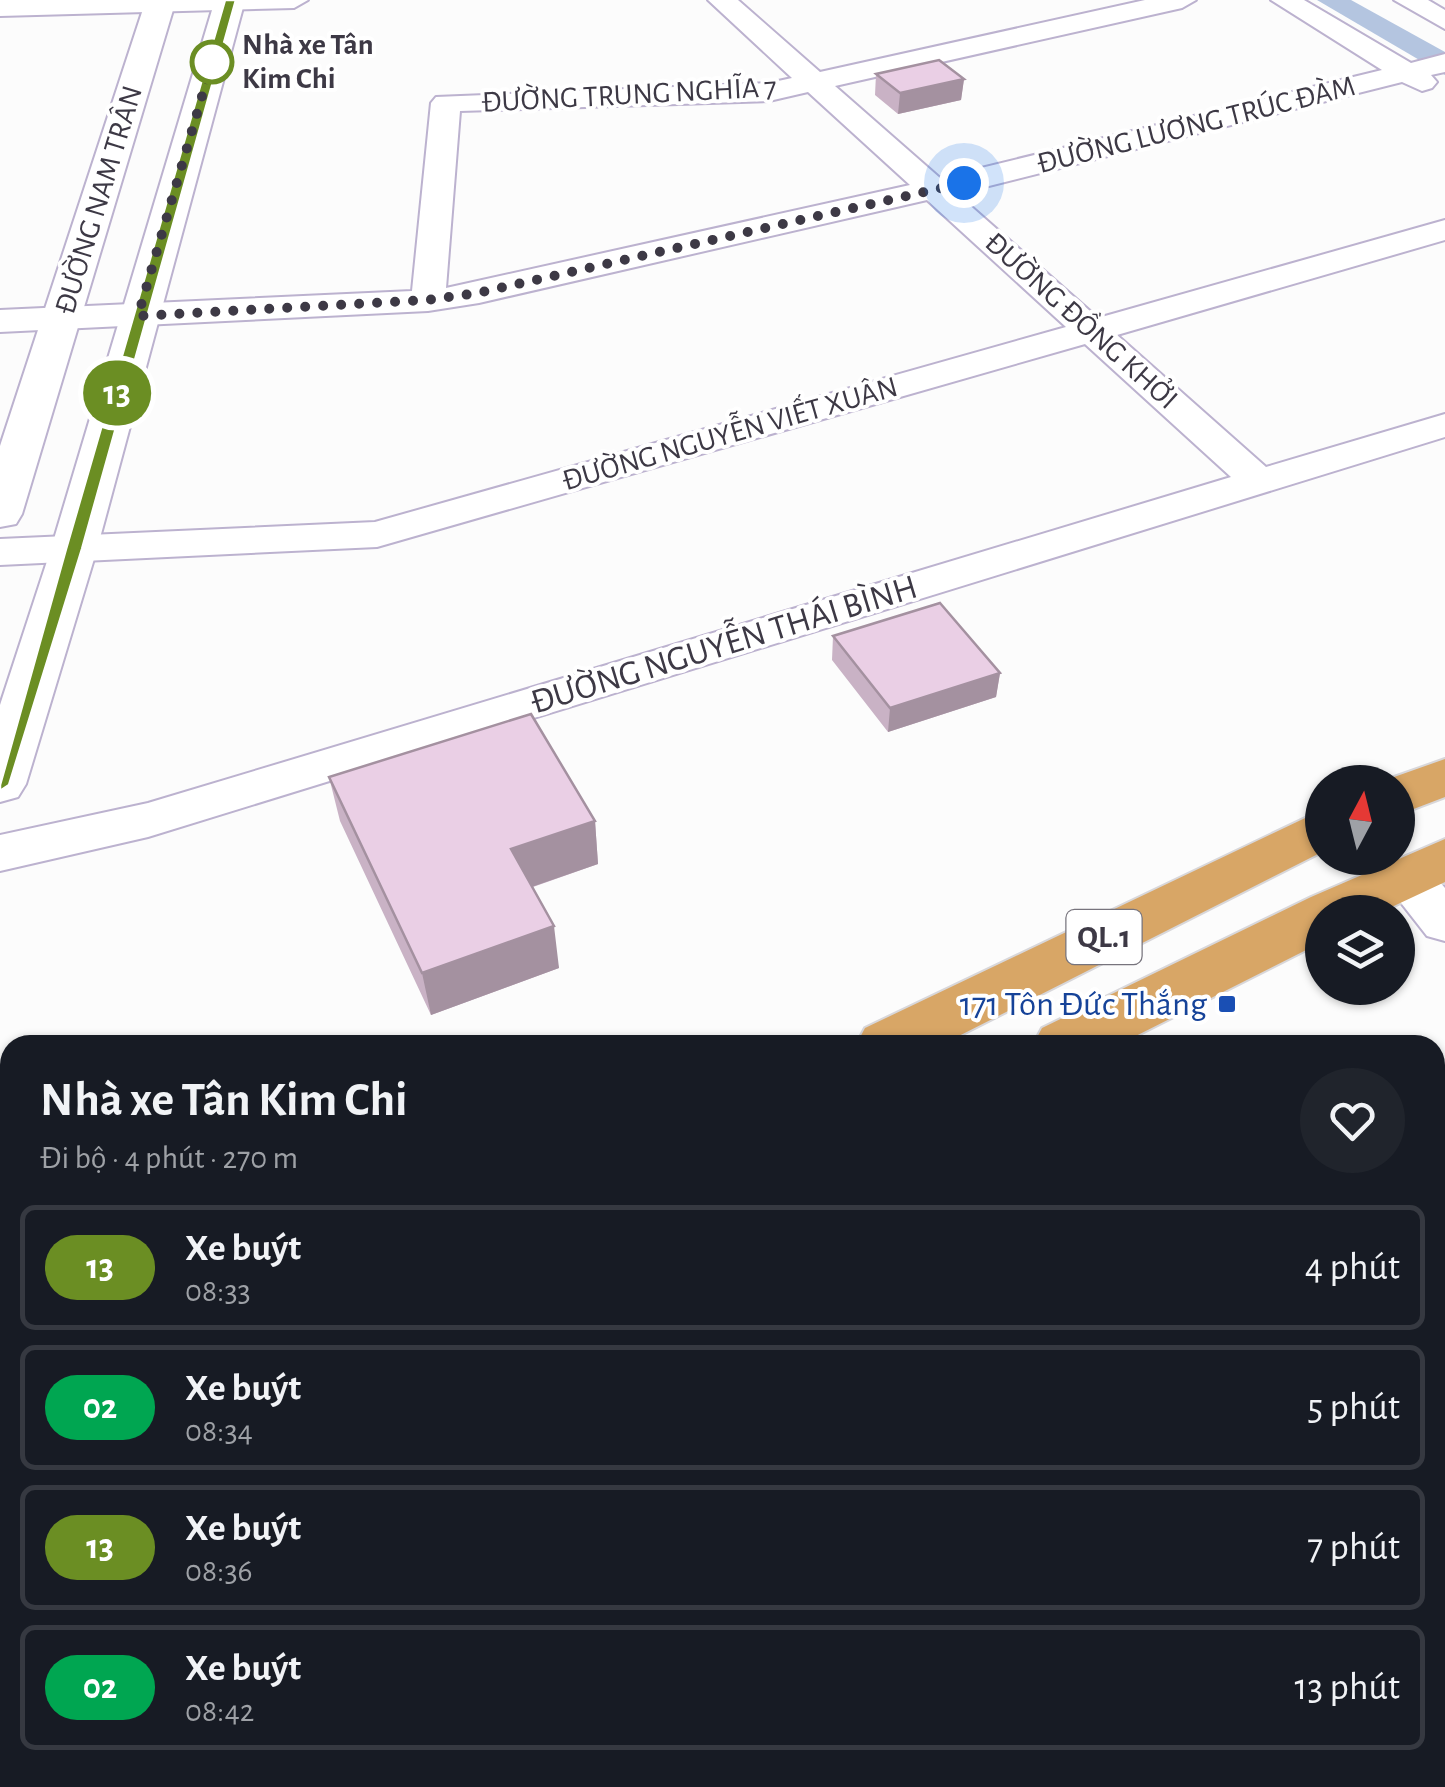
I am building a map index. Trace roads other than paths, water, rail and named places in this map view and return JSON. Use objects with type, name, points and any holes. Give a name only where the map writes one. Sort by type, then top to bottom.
[{"type":"highway","points":[[1415,789],[1445,777]]},
{"type":"highway","name":"QL.1","points":[[906,1035],[1305,838]]},
{"type":"highway","points":[[1367,895],[1425,867]]},
{"type":"highway","name":"QL.1","points":[[1082,1035],[1305,925]]},
{"type":"street","points":[[0,8],[294,0]]},
{"type":"street","name":"ĐƯỜNG ĐỒNG KHỞI","points":[[722,0],[1261,483]]},
{"type":"street","name":"ĐƯỜNG TRUNG NGHĨA 7","points":[[428,300],[446,103],[769,92],[1182,0]]},
{"type":"street","points":[[1285,0],[1425,67],[1445,96]]},
{"type":"street","points":[[1408,0],[1445,20]]},
{"type":"street","name":"ĐƯỜNG NAM TRÂN","points":[[0,784],[74,549],[230,1]]},
{"type":"street","name":"ĐƯỜNG NAM TRÂN","points":[[0,514],[160,2]]},
{"type":"street","name":"ĐƯỜNG LƯƠNG TRÚC ĐÀM","points":[[0,321],[428,300],[498,288],[935,190],[1425,67]]},
{"type":"street","name":"ĐƯỜNG NGUYỄN VIẾT XUÂN","points":[[0,552],[378,534],[1445,230]]},
{"type":"street","name":"ĐƯỜNG NGUYỄN THÁI BÌNH","points":[[0,854],[148,820],[1445,426]]},
{"type":"street","points":[[1425,867],[1445,922]]},
{"type":"water","points":[[1317,0],[1351,0],[1445,52],[1445,75]]},
{"type":"place","name":"Nhà xe Tân Kim Chi","points":[[212,62]]},
{"type":"place","name":"171 Tôn Đức Thắng","points":[[1227,1004]]}]
